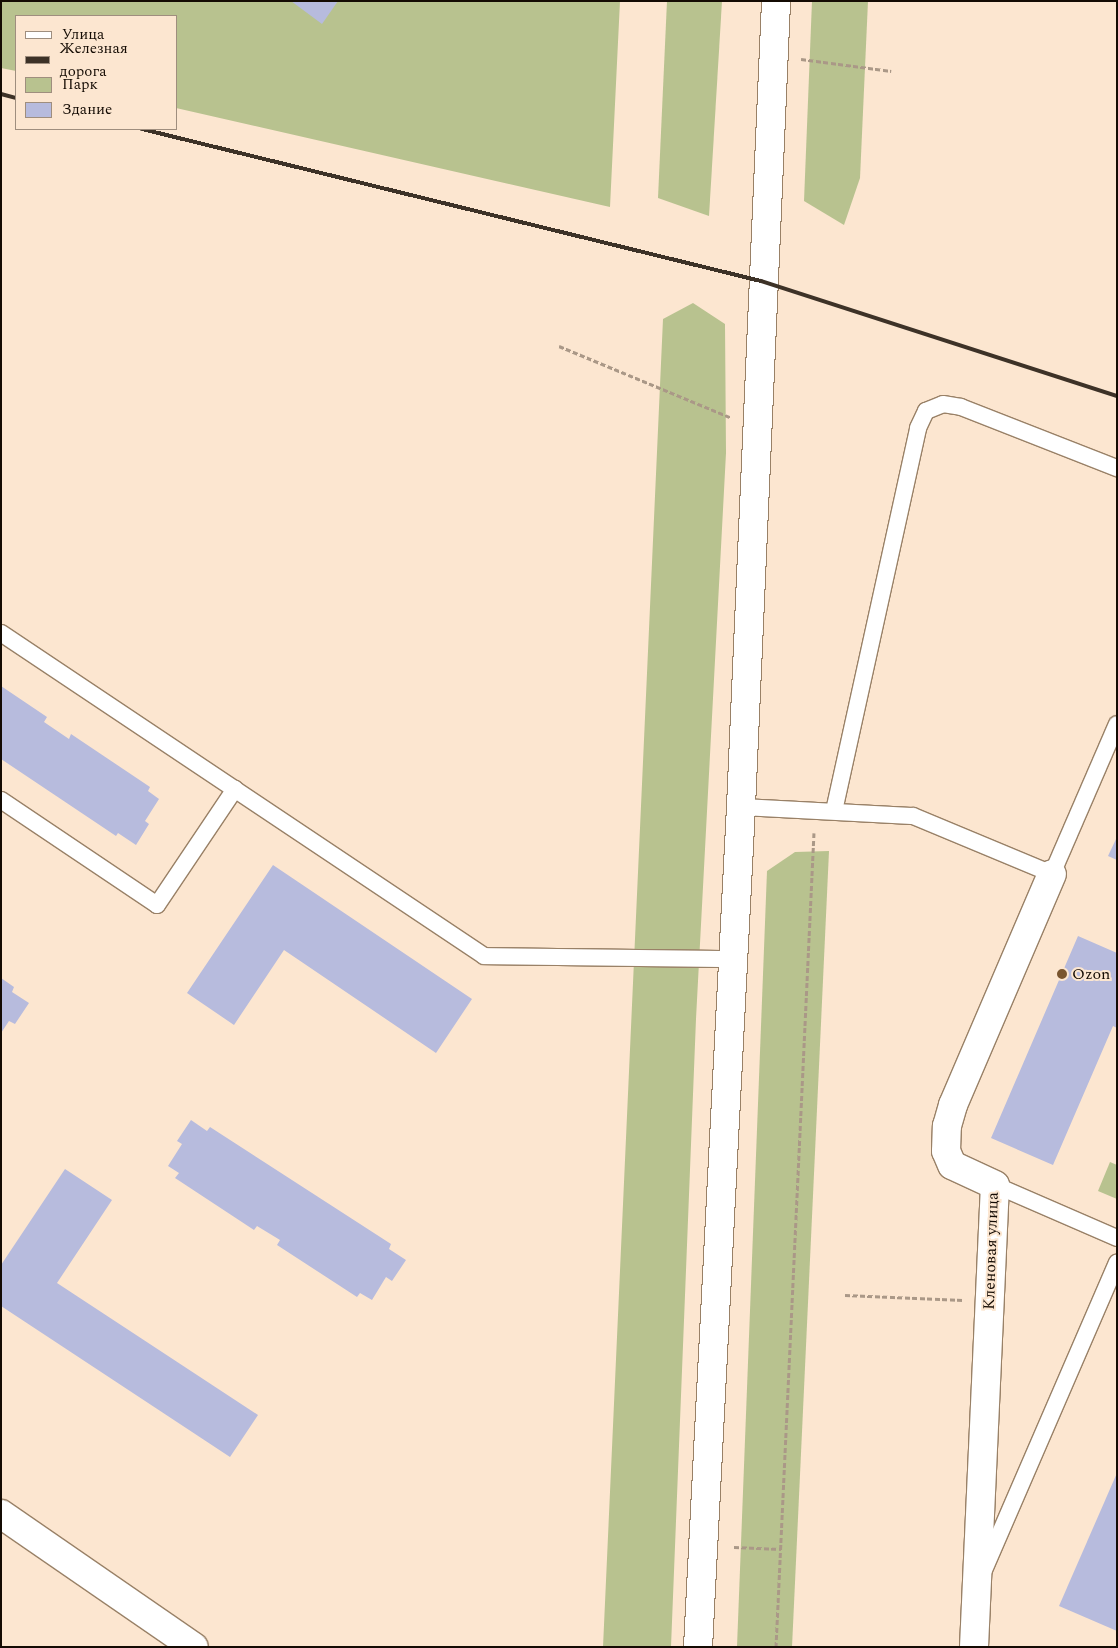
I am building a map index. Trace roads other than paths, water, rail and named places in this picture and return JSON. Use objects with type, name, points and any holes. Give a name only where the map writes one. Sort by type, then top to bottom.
[{"type":"street","points":[[698,1647],[733,959],[776,1]]},
{"type":"street","name":"Кленовая улица","points":[[974,1647],[995,1185],[957,1169],[948,1160],[946,1151],[948,1116],[1052,874]]},
{"type":"street","points":[[1,1514],[194,1647]]},
{"type":"lane","points":[[834,811],[918,428],[926,411],[943,404],[961,407],[1117,468]]},
{"type":"lane","points":[[1,633],[484,956],[733,959]]},
{"type":"lane","points":[[740,807],[913,816],[1052,874],[1117,724]]},
{"type":"lane","points":[[1,800],[157,905],[235,789]]},
{"type":"lane","points":[[995,1185],[1117,1238]]},
{"type":"lane","points":[[976,1588],[1117,1262]]},
{"type":"railway","points":[[1,94],[15,98]]},
{"type":"railway","points":[[146,130],[761,281],[1117,396]]},
{"type":"place","name":"Ozon","points":[[1062,974]]}]
